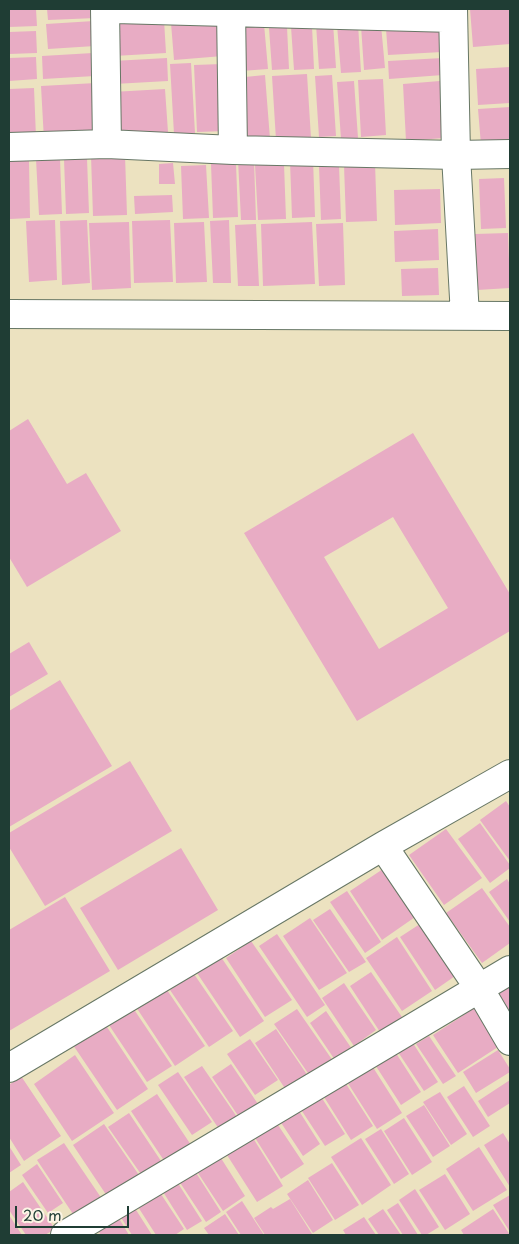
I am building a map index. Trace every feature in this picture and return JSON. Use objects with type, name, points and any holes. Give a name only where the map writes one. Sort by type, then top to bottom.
[{"type":"street","points":[[105,9],[107,144]]},
{"type":"street","points":[[115,9],[453,14],[456,155],[465,316]]},
{"type":"street","points":[[231,10],[233,150]]},
{"type":"street","points":[[9,147],[107,144],[233,150],[456,155],[510,154]]},
{"type":"street","points":[[9,314],[510,316]]},
{"type":"street","points":[[9,1068],[383,846],[510,774]]},
{"type":"street","points":[[383,846],[479,988],[510,1041]]},
{"type":"street","points":[[65,1235],[510,970]]},
{"type":"building","points":[[9,9],[36,9],[37,26],[9,27]]},
{"type":"building","points":[[47,9],[96,9],[96,18],[48,20]]},
{"type":"building","points":[[470,9],[510,9],[510,44],[473,47]]},
{"type":"building","points":[[164,20],[166,53],[114,56],[112,23]]},
{"type":"building","points":[[221,20],[223,56],[174,60],[171,23]]},
{"type":"building","points":[[94,21],[95,46],[48,49],[46,24]]},
{"type":"building","points":[[333,23],[336,68],[319,69],[316,24]]},
{"type":"building","points":[[264,24],[268,69],[241,71],[237,26]]},
{"type":"building","points":[[358,24],[361,72],[341,73],[337,25]]},
{"type":"building","points":[[381,25],[385,68],[364,70],[361,26]]},
{"type":"building","points":[[440,25],[442,52],[388,55],[386,29]]},
{"type":"building","points":[[312,26],[314,69],[294,70],[291,27]]},
{"type":"building","points":[[287,27],[289,69],[272,70],[269,28]]},
{"type":"building","points":[[36,31],[37,53],[9,54],[9,32]]},
{"type":"building","points":[[93,53],[95,76],[43,79],[42,56]]},
{"type":"building","points":[[36,57],[37,79],[9,81],[9,58]]},
{"type":"building","points":[[167,58],[168,81],[114,84],[113,61]]},
{"type":"building","points":[[443,58],[443,75],[389,79],[388,61]]},
{"type":"building","points":[[191,63],[195,133],[174,134],[170,64]]},
{"type":"building","points":[[222,64],[226,131],[197,132],[194,65]]},
{"type":"building","points":[[510,67],[510,103],[478,105],[476,69]]},
{"type":"building","points":[[307,74],[311,138],[276,140],[272,76]]},
{"type":"building","points":[[265,75],[270,139],[239,142],[235,78]]},
{"type":"building","points":[[332,75],[336,136],[319,137],[315,76]]},
{"type":"building","points":[[383,79],[386,135],[361,137],[358,80]]},
{"type":"building","points":[[354,81],[358,138],[341,139],[337,82]]},
{"type":"building","points":[[440,81],[444,138],[406,141],[403,84]]},
{"type":"building","points":[[96,83],[99,137],[44,140],[41,86]]},
{"type":"building","points":[[34,88],[36,137],[9,138],[9,89]]},
{"type":"building","points":[[165,89],[168,132],[114,135],[112,92]]},
{"type":"building","points":[[510,107],[510,143],[481,145],[478,109]]},
{"type":"building","points":[[125,155],[127,215],[93,216],[91,156]]},
{"type":"building","points":[[60,158],[62,214],[39,215],[36,159]]},
{"type":"building","points":[[87,158],[89,213],[66,214],[64,159]]},
{"type":"building","points":[[313,159],[315,217],[292,218],[290,161]]},
{"type":"building","points":[[29,160],[30,218],[10,219],[9,161]]},
{"type":"building","points":[[238,160],[254,160],[256,220],[241,220]]},
{"type":"building","points":[[173,163],[175,184],[159,184],[159,164]]},
{"type":"building","points":[[236,163],[238,217],[213,218],[211,164]]},
{"type":"building","points":[[375,163],[377,221],[346,222],[344,165]]},
{"type":"building","points":[[284,164],[286,219],[258,220],[255,165]]},
{"type":"building","points":[[206,165],[209,218],[183,219],[181,166]]},
{"type":"building","points":[[339,165],[341,219],[321,220],[319,166]]},
{"type":"building","points":[[504,178],[506,228],[481,229],[479,179]]},
{"type":"building","points":[[440,189],[441,223],[395,225],[394,190]]},
{"type":"building","points":[[172,195],[173,212],[135,214],[134,196]]},
{"type":"building","points":[[55,220],[57,280],[29,282],[26,221]]},
{"type":"building","points":[[87,220],[90,283],[62,285],[60,221]]},
{"type":"building","points":[[170,220],[173,282],[134,283],[132,221]]},
{"type":"building","points":[[229,220],[231,283],[213,283],[210,221]]},
{"type":"building","points":[[129,222],[131,288],[92,290],[89,223]]},
{"type":"building","points":[[204,222],[207,282],[176,283],[174,223]]},
{"type":"building","points":[[312,222],[315,284],[263,286],[261,224]]},
{"type":"building","points":[[343,223],[345,285],[319,286],[316,224]]},
{"type":"building","points":[[256,224],[259,286],[238,286],[235,225]]},
{"type":"building","points":[[438,229],[439,260],[395,262],[394,231]]},
{"type":"building","points":[[508,233],[510,288],[477,290],[475,234]]},
{"type":"building","points":[[438,268],[439,295],[402,296],[401,269]]},
{"type":"building","points":[[28,419],[67,484],[86,473],[121,531],[27,587],[9,557],[9,431]]},
{"type":"building","points":[[413,433],[510,594],[510,631],[357,721],[244,533]],"holes":[[[393,517],[448,608],[379,649],[324,557]]]},
{"type":"building","points":[[29,642],[48,674],[9,697],[9,654]]},
{"type":"building","points":[[60,680],[112,766],[9,827],[9,711]]},
{"type":"building","points":[[130,761],[172,831],[45,906],[9,847],[9,833]]},
{"type":"building","points":[[506,801],[510,807],[510,861],[480,820]]},
{"type":"building","points":[[480,823],[510,865],[510,868],[490,883],[458,839]]},
{"type":"building","points":[[446,829],[482,878],[444,905],[409,855]]},
{"type":"building","points":[[181,848],[218,910],[118,970],[80,908]]},
{"type":"building","points":[[386,867],[418,915],[382,940],[350,891]]},
{"type":"building","points":[[507,879],[510,884],[510,922],[489,892]]},
{"type":"building","points":[[482,888],[510,927],[510,943],[482,963],[446,913]]},
{"type":"building","points":[[347,891],[381,942],[365,953],[330,902]]},
{"type":"building","points":[[65,897],[110,971],[9,1031],[9,930]]},
{"type":"building","points":[[330,909],[366,962],[349,972],[313,920]]},
{"type":"building","points":[[310,918],[347,973],[319,990],[283,936]]},
{"type":"building","points":[[423,922],[458,974],[435,990],[400,937]]},
{"type":"building","points":[[277,934],[325,1005],[307,1017],[259,946]]},
{"type":"building","points":[[397,937],[432,991],[402,1011],[366,958]]},
{"type":"building","points":[[251,941],[292,1000],[265,1017],[226,958]]},
{"type":"building","points":[[221,957],[264,1021],[240,1037],[197,973]]},
{"type":"building","points":[[371,972],[404,1020],[382,1035],[350,986]]},
{"type":"building","points":[[194,974],[233,1031],[209,1047],[170,990]]},
{"type":"building","points":[[510,979],[510,1018],[488,993]]},
{"type":"building","points":[[344,983],[376,1030],[354,1046],[322,998]]},
{"type":"building","points":[[165,987],[205,1046],[175,1066],[136,1007]]},
{"type":"building","points":[[131,1005],[172,1066],[147,1082],[107,1022]]},
{"type":"building","points":[[476,1007],[501,1045],[458,1073],[433,1035]]},
{"type":"building","points":[[297,1009],[333,1061],[310,1076],[274,1024]]},
{"type":"building","points":[[326,1011],[352,1049],[335,1060],[310,1023]]},
{"type":"building","points":[[105,1024],[148,1089],[117,1110],[73,1045]]},
{"type":"building","points":[[276,1029],[308,1076],[286,1090],[255,1043]]},
{"type":"building","points":[[429,1036],[456,1076],[443,1084],[416,1044]]},
{"type":"building","points":[[409,1037],[438,1082],[424,1091],[394,1046]]},
{"type":"building","points":[[250,1039],[278,1080],[255,1095],[227,1054]]},
{"type":"building","points":[[392,1047],[421,1092],[401,1105],[372,1060]]},
{"type":"building","points":[[498,1050],[510,1072],[476,1093],[463,1072]]},
{"type":"building","points":[[75,1055],[114,1113],[72,1141],[34,1084]]},
{"type":"building","points":[[369,1061],[402,1113],[377,1129],[344,1077]]},
{"type":"building","points":[[231,1064],[258,1104],[239,1117],[212,1077]]},
{"type":"building","points":[[202,1066],[237,1117],[219,1129],[184,1077]]},
{"type":"building","points":[[178,1072],[212,1122],[192,1135],[158,1085]]},
{"type":"building","points":[[21,1076],[61,1136],[24,1161],[9,1137],[9,1085]]},
{"type":"building","points":[[341,1076],[373,1126],[351,1140],[319,1089]]},
{"type":"building","points":[[510,1080],[510,1103],[488,1117],[478,1101]]},
{"type":"building","points":[[464,1086],[490,1126],[473,1137],[447,1097]]},
{"type":"building","points":[[318,1092],[345,1134],[325,1146],[298,1105]]},
{"type":"building","points":[[440,1092],[467,1134],[451,1145],[423,1102]]},
{"type":"building","points":[[157,1094],[193,1148],[167,1165],[131,1111]]},
{"type":"building","points":[[294,1103],[320,1144],[303,1156],[276,1115]]},
{"type":"building","points":[[424,1105],[450,1146],[433,1157],[406,1116]]},
{"type":"building","points":[[129,1113],[163,1164],[143,1177],[108,1127]]},
{"type":"building","points":[[404,1118],[432,1162],[412,1175],[384,1131]]},
{"type":"building","points":[[274,1119],[304,1164],[281,1179],[252,1133]]},
{"type":"building","points":[[104,1124],[141,1178],[109,1199],[73,1145]]},
{"type":"building","points":[[381,1129],[409,1174],[394,1184],[365,1139]]},
{"type":"building","points":[[503,1133],[510,1144],[510,1187],[484,1145]]},
{"type":"building","points":[[253,1138],[283,1186],[257,1202],[227,1155]]},
{"type":"building","points":[[361,1138],[391,1185],[362,1205],[331,1157]]},
{"type":"building","points":[[64,1143],[102,1199],[75,1217],[37,1160]]},
{"type":"building","points":[[9,1146],[21,1165],[9,1173]]},
{"type":"building","points":[[479,1147],[507,1190],[473,1211],[446,1169]]},
{"type":"building","points":[[219,1155],[245,1196],[223,1211],[196,1170]]},
{"type":"building","points":[[332,1163],[359,1205],[335,1220],[308,1178]]},
{"type":"building","points":[[37,1164],[63,1203],[48,1213],[22,1175]]},
{"type":"building","points":[[193,1168],[221,1212],[206,1222],[177,1178]]},
{"type":"building","points":[[445,1174],[470,1214],[445,1230],[419,1190]]},
{"type":"building","points":[[174,1177],[202,1221],[187,1230],[160,1187]]},
{"type":"building","points":[[308,1180],[333,1220],[313,1233],[287,1194]]},
{"type":"building","points":[[23,1182],[55,1229],[45,1235],[26,1235],[9,1210],[9,1192]]},
{"type":"building","points":[[155,1185],[184,1229],[175,1235],[156,1235],[133,1199]]},
{"type":"building","points":[[415,1189],[439,1227],[426,1235],[422,1235],[399,1200]]},
{"type":"building","points":[[510,1195],[510,1232],[493,1205]]},
{"type":"building","points":[[290,1199],[312,1234],[265,1235],[254,1218],[271,1207],[273,1209]]},
{"type":"building","points":[[242,1201],[264,1235],[241,1235],[226,1212]]},
{"type":"building","points":[[131,1202],[152,1235],[132,1235],[117,1211]]},
{"type":"building","points":[[398,1203],[418,1235],[403,1235],[387,1210]]},
{"type":"building","points":[[383,1209],[401,1235],[379,1235],[368,1219]]},
{"type":"building","points":[[493,1209],[510,1235],[464,1235],[461,1230]]},
{"type":"building","points":[[114,1210],[129,1235],[101,1235],[93,1223]]},
{"type":"building","points":[[225,1214],[239,1235],[209,1235],[204,1228]]},
{"type":"building","points":[[9,1215],[22,1235],[9,1235]]},
{"type":"building","points":[[364,1217],[376,1235],[346,1235],[343,1230]]}]
